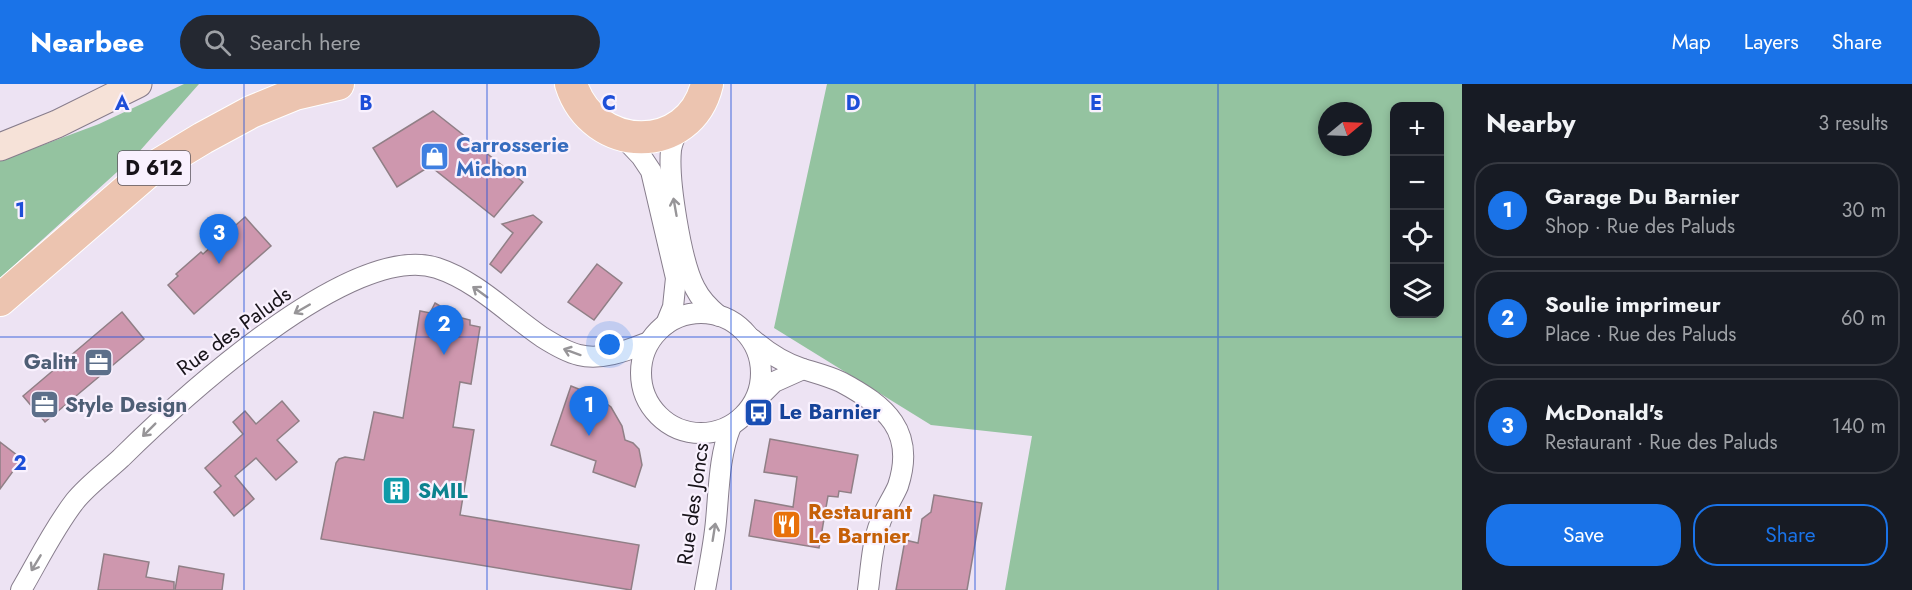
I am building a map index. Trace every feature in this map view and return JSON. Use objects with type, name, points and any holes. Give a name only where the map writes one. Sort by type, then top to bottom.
[{"type":"main road","points":[[0,147],[57,124],[138,84]]},
{"type":"main road","name":"D 612","points":[[0,300],[150,170],[202,138],[251,112],[295,94],[338,84]]},
{"type":"main road","points":[[545,84],[577,96],[600,126],[622,136],[638,138],[653,136],[681,124],[696,109],[707,84]]},
{"type":"street","points":[[681,124],[672,142],[670,176],[686,262],[694,287],[705,304],[719,316],[741,328],[749,338],[760,362],[760,382],[754,401]]},
{"type":"street","points":[[622,136],[641,156],[651,171],[676,278],[673,307],[666,324]]},
{"type":"street","name":"Rue des Paluds","points":[[21,590],[76,501],[159,420],[202,382],[283,320],[374,271],[399,264],[435,267],[464,280],[554,345],[579,356],[601,356],[627,351],[649,342]]},
{"type":"street","points":[[719,316],[706,313],[678,317],[666,324],[649,342],[643,356],[641,384],[646,398],[658,416],[676,428],[689,433],[704,434],[731,426],[774,382],[803,369]]},
{"type":"street","points":[[749,338],[781,360],[803,369],[819,372],[858,392],[891,418],[900,437],[902,449],[897,487],[879,525],[868,590]]},
{"type":"street","name":"Rue des Joncs","points":[[705,590],[716,524],[718,483],[724,443],[731,426]]},
{"type":"green space","points":[[184,84],[199,84],[138,153],[0,278],[0,161],[99,124]]},
{"type":"green space","points":[[827,84],[1462,84],[1462,590],[1005,590],[1032,436],[931,425],[774,328]]},
{"type":"building","name":"Carrosserie Michon","points":[[433,111],[523,182],[494,217],[430,166],[397,187],[373,148]]},
{"type":"building","points":[[533,215],[542,222],[501,273],[490,264],[513,233],[502,224]]},
{"type":"building","points":[[245,217],[271,246],[194,314],[168,285],[178,276],[176,274]]},
{"type":"building","points":[[597,264],[622,283],[594,320],[568,302]]},
{"type":"building","name":"SMIL","points":[[435,303],[458,317],[470,320],[470,325],[480,327],[471,384],[460,382],[453,427],[474,430],[460,515],[639,545],[631,590],[321,539],[336,463],[345,457],[364,460],[374,412],[403,418],[420,311],[430,313]]},
{"type":"building","points":[[122,312],[144,339],[45,422],[23,396]]},
{"type":"building","points":[[571,386],[596,396],[611,407],[622,426],[625,440],[633,443],[639,449],[642,465],[635,487],[593,472],[596,461],[551,445]]},
{"type":"building","points":[[282,401],[299,421],[277,440],[297,462],[276,480],[256,458],[235,476],[254,499],[234,516],[214,492],[221,486],[205,468],[243,434],[233,422],[245,411],[256,424]]},
{"type":"building","points":[[770,439],[858,455],[851,493],[839,491],[838,497],[828,496],[819,548],[749,536],[755,500],[793,507],[797,477],[764,472]]},
{"type":"building","points":[[0,442],[22,459],[0,489]]},
{"type":"building","points":[[934,495],[982,503],[967,590],[896,590],[905,540],[918,543],[922,519],[931,512]]},
{"type":"building","points":[[104,554],[149,562],[146,577],[174,582],[174,590],[98,590]]},
{"type":"building","points":[[179,566],[224,574],[222,590],[175,590]]},
{"type":"place","name":"Carrosserie Michon","points":[[435,157]]},
{"type":"place","name":"McDonald's","points":[[219,264]]},
{"type":"place","name":"Soulie imprimeur","points":[[444,355]]},
{"type":"place","name":"Galitt","points":[[98,362]]},
{"type":"place","name":"Style Design","points":[[44,405]]},
{"type":"place","name":"Le Barnier","points":[[758,412]]},
{"type":"place","name":"Garage Du Barnier","points":[[589,436]]},
{"type":"place","name":"SMIL","points":[[397,491]]},
{"type":"place","name":"Restaurant Le Barnier","points":[[787,524]]}]
